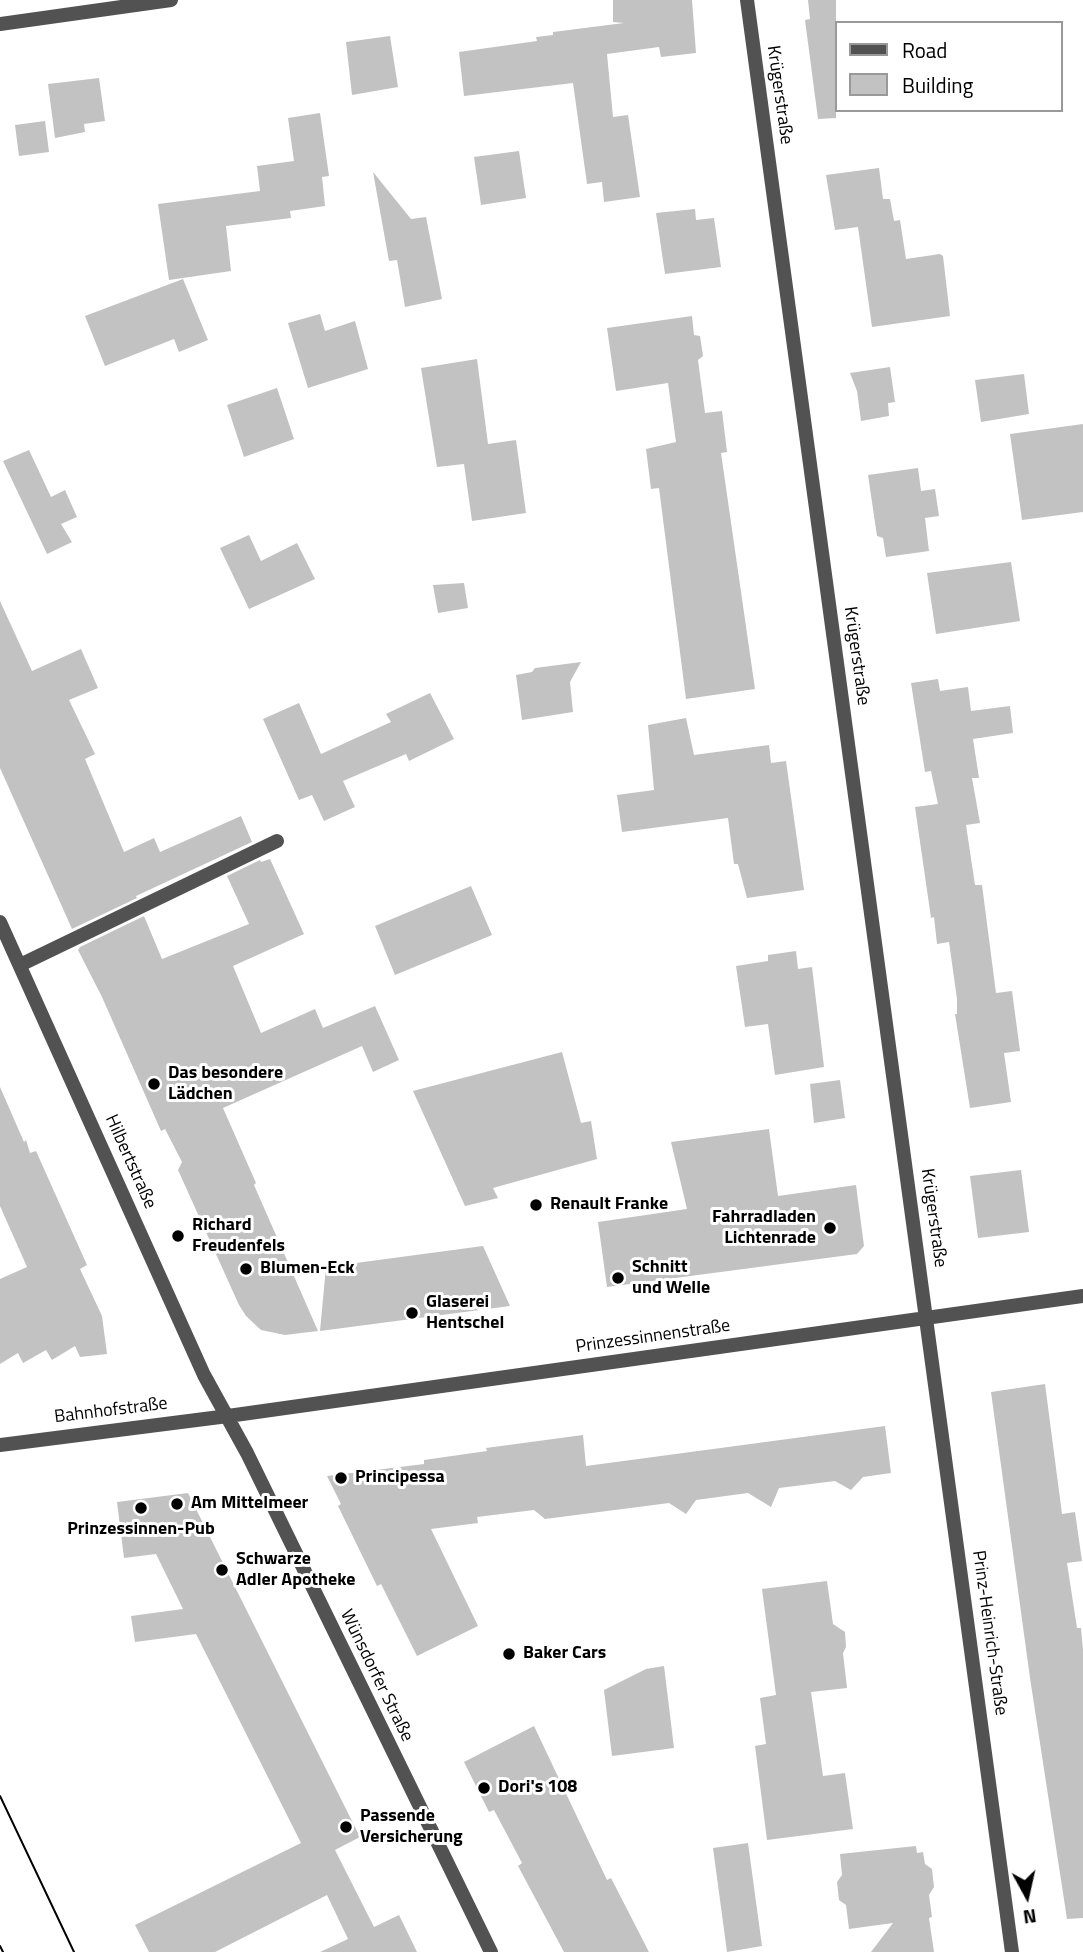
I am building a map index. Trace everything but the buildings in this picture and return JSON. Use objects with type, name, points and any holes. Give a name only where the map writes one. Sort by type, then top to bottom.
[{"type":"street","points":[[0,24],[171,0]]},
{"type":"street","name":"Krügerstraße","points":[[747,0],[927,1318]]},
{"type":"street","points":[[20,965],[277,841]]},
{"type":"street","name":"Hilbertstraße","points":[[0,922],[204,1375],[228,1416]]},
{"type":"street","name":"Prinzessinnenstraße","points":[[228,1416],[1083,1296]]},
{"type":"street","name":"Prinz-Heinrich-Straße","points":[[927,1318],[1012,1952]]},
{"type":"street","name":"Bahnhofstraße","points":[[0,1445],[228,1416]]},
{"type":"street","name":"Wünsdorfer Straße","points":[[228,1416],[491,1952]]},
{"type":"tram line","points":[[0,1796],[74,1952]]},
{"type":"tram line","points":[[0,1946],[3,1952]]},
{"type":"place","name":"Das besondere Lädchen","points":[[154,1084]]},
{"type":"place","name":"Renault Franke","points":[[536,1205]]},
{"type":"place","name":"Fahrradladen Lichtenrade","points":[[830,1228]]},
{"type":"place","name":"Richard Freudenfels","points":[[178,1236]]},
{"type":"place","name":"Blumen-Eck","points":[[246,1269]]},
{"type":"place","name":"Schnitt und Welle","points":[[618,1278]]},
{"type":"place","name":"Glaserei Hentschel","points":[[412,1313]]},
{"type":"place","name":"Principessa","points":[[341,1478]]},
{"type":"place","name":"Am Mittelmeer","points":[[177,1504]]},
{"type":"place","name":"Prinzessinnen-Pub","points":[[141,1508]]},
{"type":"place","name":"Schwarze Adler Apotheke","points":[[222,1570]]},
{"type":"place","name":"Baker Cars","points":[[509,1654]]},
{"type":"place","name":"Dori's 108","points":[[484,1788]]},
{"type":"place","name":"Passende Versicherung","points":[[346,1827]]}]
